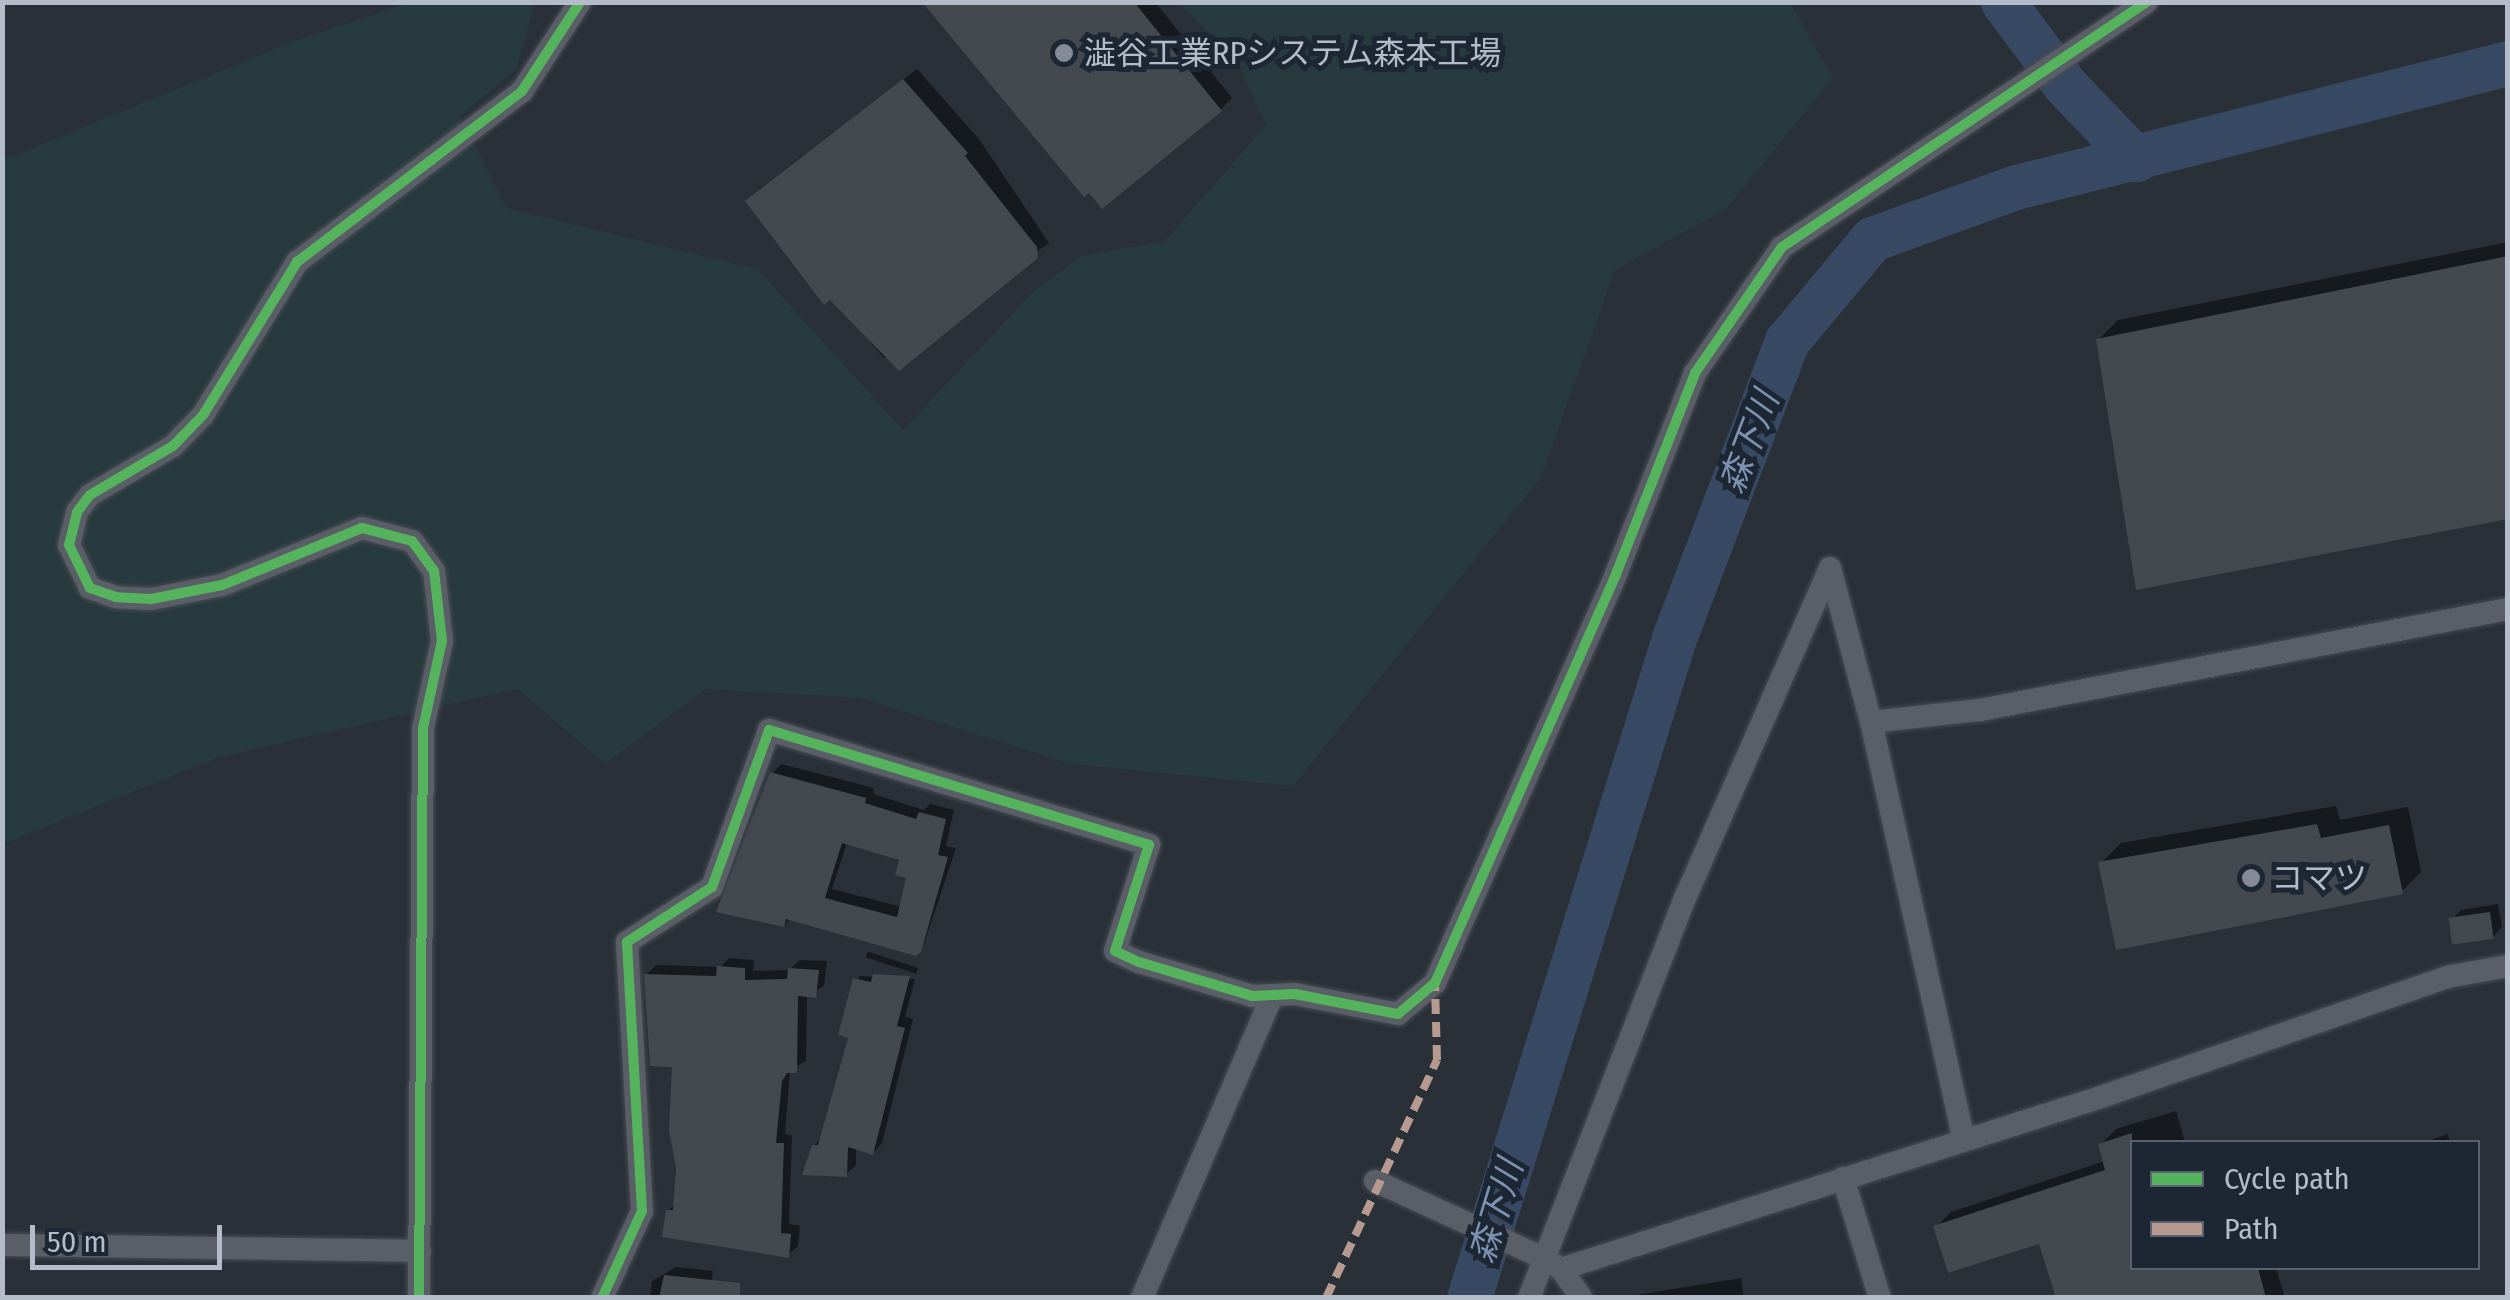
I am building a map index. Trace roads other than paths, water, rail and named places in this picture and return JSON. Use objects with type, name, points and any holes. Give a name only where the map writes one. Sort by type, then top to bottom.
[{"type":"street","points":[[419,1298],[423,728],[442,641],[434,570],[412,541],[362,528],[222,586],[152,599],[116,597],[90,588],[69,545],[77,512],[90,495],[173,446],[203,415],[298,262],[522,92],[580,2]]},
{"type":"street","points":[[602,1298],[642,1210],[627,942],[712,887],[769,730],[1149,845],[1115,950],[1271,999],[1294,994],[1398,1014],[1434,983],[1616,574],[1695,373],[1782,247],[2146,2]]},
{"type":"street","points":[[1529,1298],[1686,896],[1830,568],[1871,722],[1963,1136]]},
{"type":"street","points":[[1871,722],[1980,710],[2508,608]]},
{"type":"street","points":[[1546,1260],[1844,1178],[1963,1136],[2098,1098],[2448,978],[2508,966]]},
{"type":"street","points":[[1142,1298],[1271,999]]},
{"type":"street","points":[[1844,1178],[1880,1298]]},
{"type":"street","points":[[1383,1184],[1546,1260],[1581,1298]]},
{"type":"street","points":[[2,1244],[420,1251]]},
{"type":"waterway","points":[[2003,2],[2065,85],[2136,159]]},
{"type":"waterway","name":"森下川","points":[[1469,1298],[1674,638],[1787,341],[1872,239],[2016,187],[2508,63]]},
{"type":"place","name":"澁谷工業RPシステム森本工場","points":[[1064,53]]},
{"type":"place","name":"コマツ","points":[[2251,878]]}]
